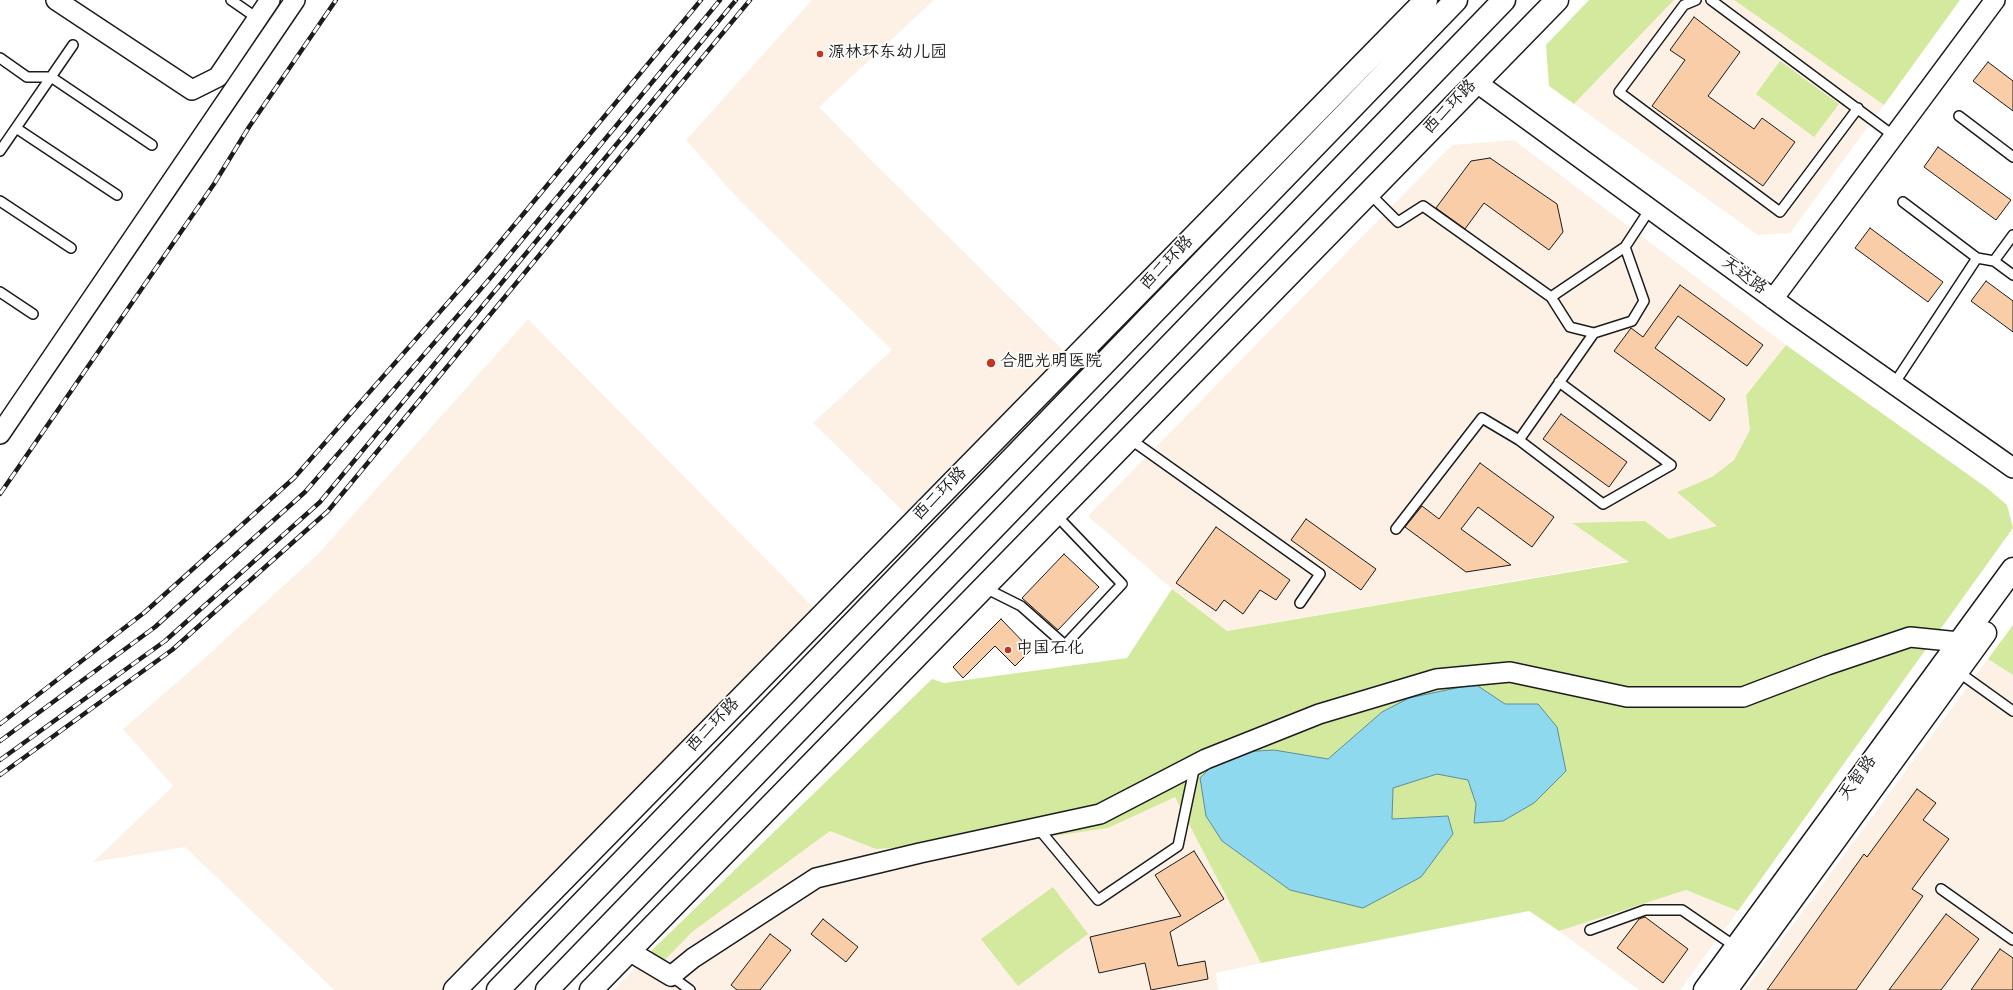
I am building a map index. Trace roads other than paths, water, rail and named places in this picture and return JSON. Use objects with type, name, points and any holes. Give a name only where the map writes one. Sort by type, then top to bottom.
[{"type":"main road","name":"西二环路","points":[[455,990],[1426,0]]},
{"type":"main road","name":"西二环路","points":[[498,990],[1456,0]]},
{"type":"main road","points":[[547,990],[1504,0]]},
{"type":"main road","name":"西二环路","points":[[591,990],[985,588],[1557,0]]},
{"type":"main road","name":"天智路","points":[[1726,990],[1951,666],[1959,642],[2013,569]]},
{"type":"main road","name":"天智路","points":[[1705,990],[1736,947],[1951,666],[2013,594]]},
{"type":"street","points":[[56,0],[192,90],[218,77],[270,0]]},
{"type":"street","points":[[0,434],[295,0]]},
{"type":"street","points":[[1773,299],[1995,0]]},
{"type":"street","name":"天达路","points":[[1476,82],[1773,299],[2013,468]]},
{"type":"street","points":[[629,951],[670,976],[693,958],[816,878],[920,853],[1100,814],[1195,765],[1319,714],[1436,679],[1510,672],[1627,697],[1743,697],[1827,665],[1910,637],[1959,642]]},
{"type":"lane","points":[[231,0],[257,18]]},
{"type":"lane","points":[[1696,0],[1684,5],[1619,92],[1780,212],[1858,108]]},
{"type":"lane","points":[[1711,0],[1894,136]]},
{"type":"lane","points":[[0,151],[73,45]]},
{"type":"lane","points":[[0,58],[27,77],[51,77],[152,145]]},
{"type":"lane","points":[[1960,116],[2013,157]]},
{"type":"lane","points":[[16,128],[117,194]]},
{"type":"lane","points":[[1368,193],[1398,222],[1423,206],[1551,297],[1570,327],[1594,333],[1632,321],[1644,301],[1625,247]]},
{"type":"lane","points":[[0,201],[71,248]]},
{"type":"lane","points":[[1903,202],[1976,258],[1994,261],[2013,275]]},
{"type":"lane","points":[[1551,297],[1625,247],[1650,209]]},
{"type":"lane","points":[[1994,261],[2013,235]]},
{"type":"lane","points":[[1894,384],[1976,258]]},
{"type":"lane","points":[[0,292],[33,314]]},
{"type":"lane","points":[[1519,440],[1594,333]]},
{"type":"lane","points":[[1396,529],[1482,418],[1519,440],[1603,504],[1671,465],[1559,382]]},
{"type":"lane","points":[[1130,439],[1320,574],[1300,603]]},
{"type":"lane","points":[[985,588],[1021,606],[1065,645],[1122,584],[1056,515]]},
{"type":"lane","points":[[1951,666],[2013,710]]},
{"type":"lane","points":[[1038,828],[1098,900],[1178,846],[1195,765]]},
{"type":"lane","points":[[1941,889],[2013,940]]},
{"type":"lane","points":[[1590,930],[1645,910],[1682,910],[1736,947]]},
{"type":"lane","points":[[670,976],[690,990]]},
{"type":"water","points":[[1475,684],[1505,704],[1538,704],[1557,727],[1566,771],[1534,803],[1503,821],[1474,823],[1476,804],[1468,780],[1437,774],[1393,788],[1392,819],[1448,816],[1453,834],[1421,877],[1363,908],[1290,890],[1222,841],[1206,816],[1200,778],[1225,753],[1274,750],[1328,759],[1382,712],[1409,698]]},
{"type":"railway","points":[[0,494],[214,184],[249,127],[336,0]]},
{"type":"railway","points":[[0,724],[145,612],[294,478],[481,265],[701,0]]},
{"type":"railway","points":[[0,741],[155,627],[305,492],[492,276],[720,0]]},
{"type":"railway","points":[[0,760],[165,641],[320,502],[736,0]]},
{"type":"railway","points":[[0,775],[172,650],[328,511],[750,0]]},
{"type":"place","name":"源林环东幼儿园","points":[[820,54]]},
{"type":"place","name":"合肥光明医院","points":[[991,363]]},
{"type":"place","name":"中国石化","points":[[1008,650]]}]
